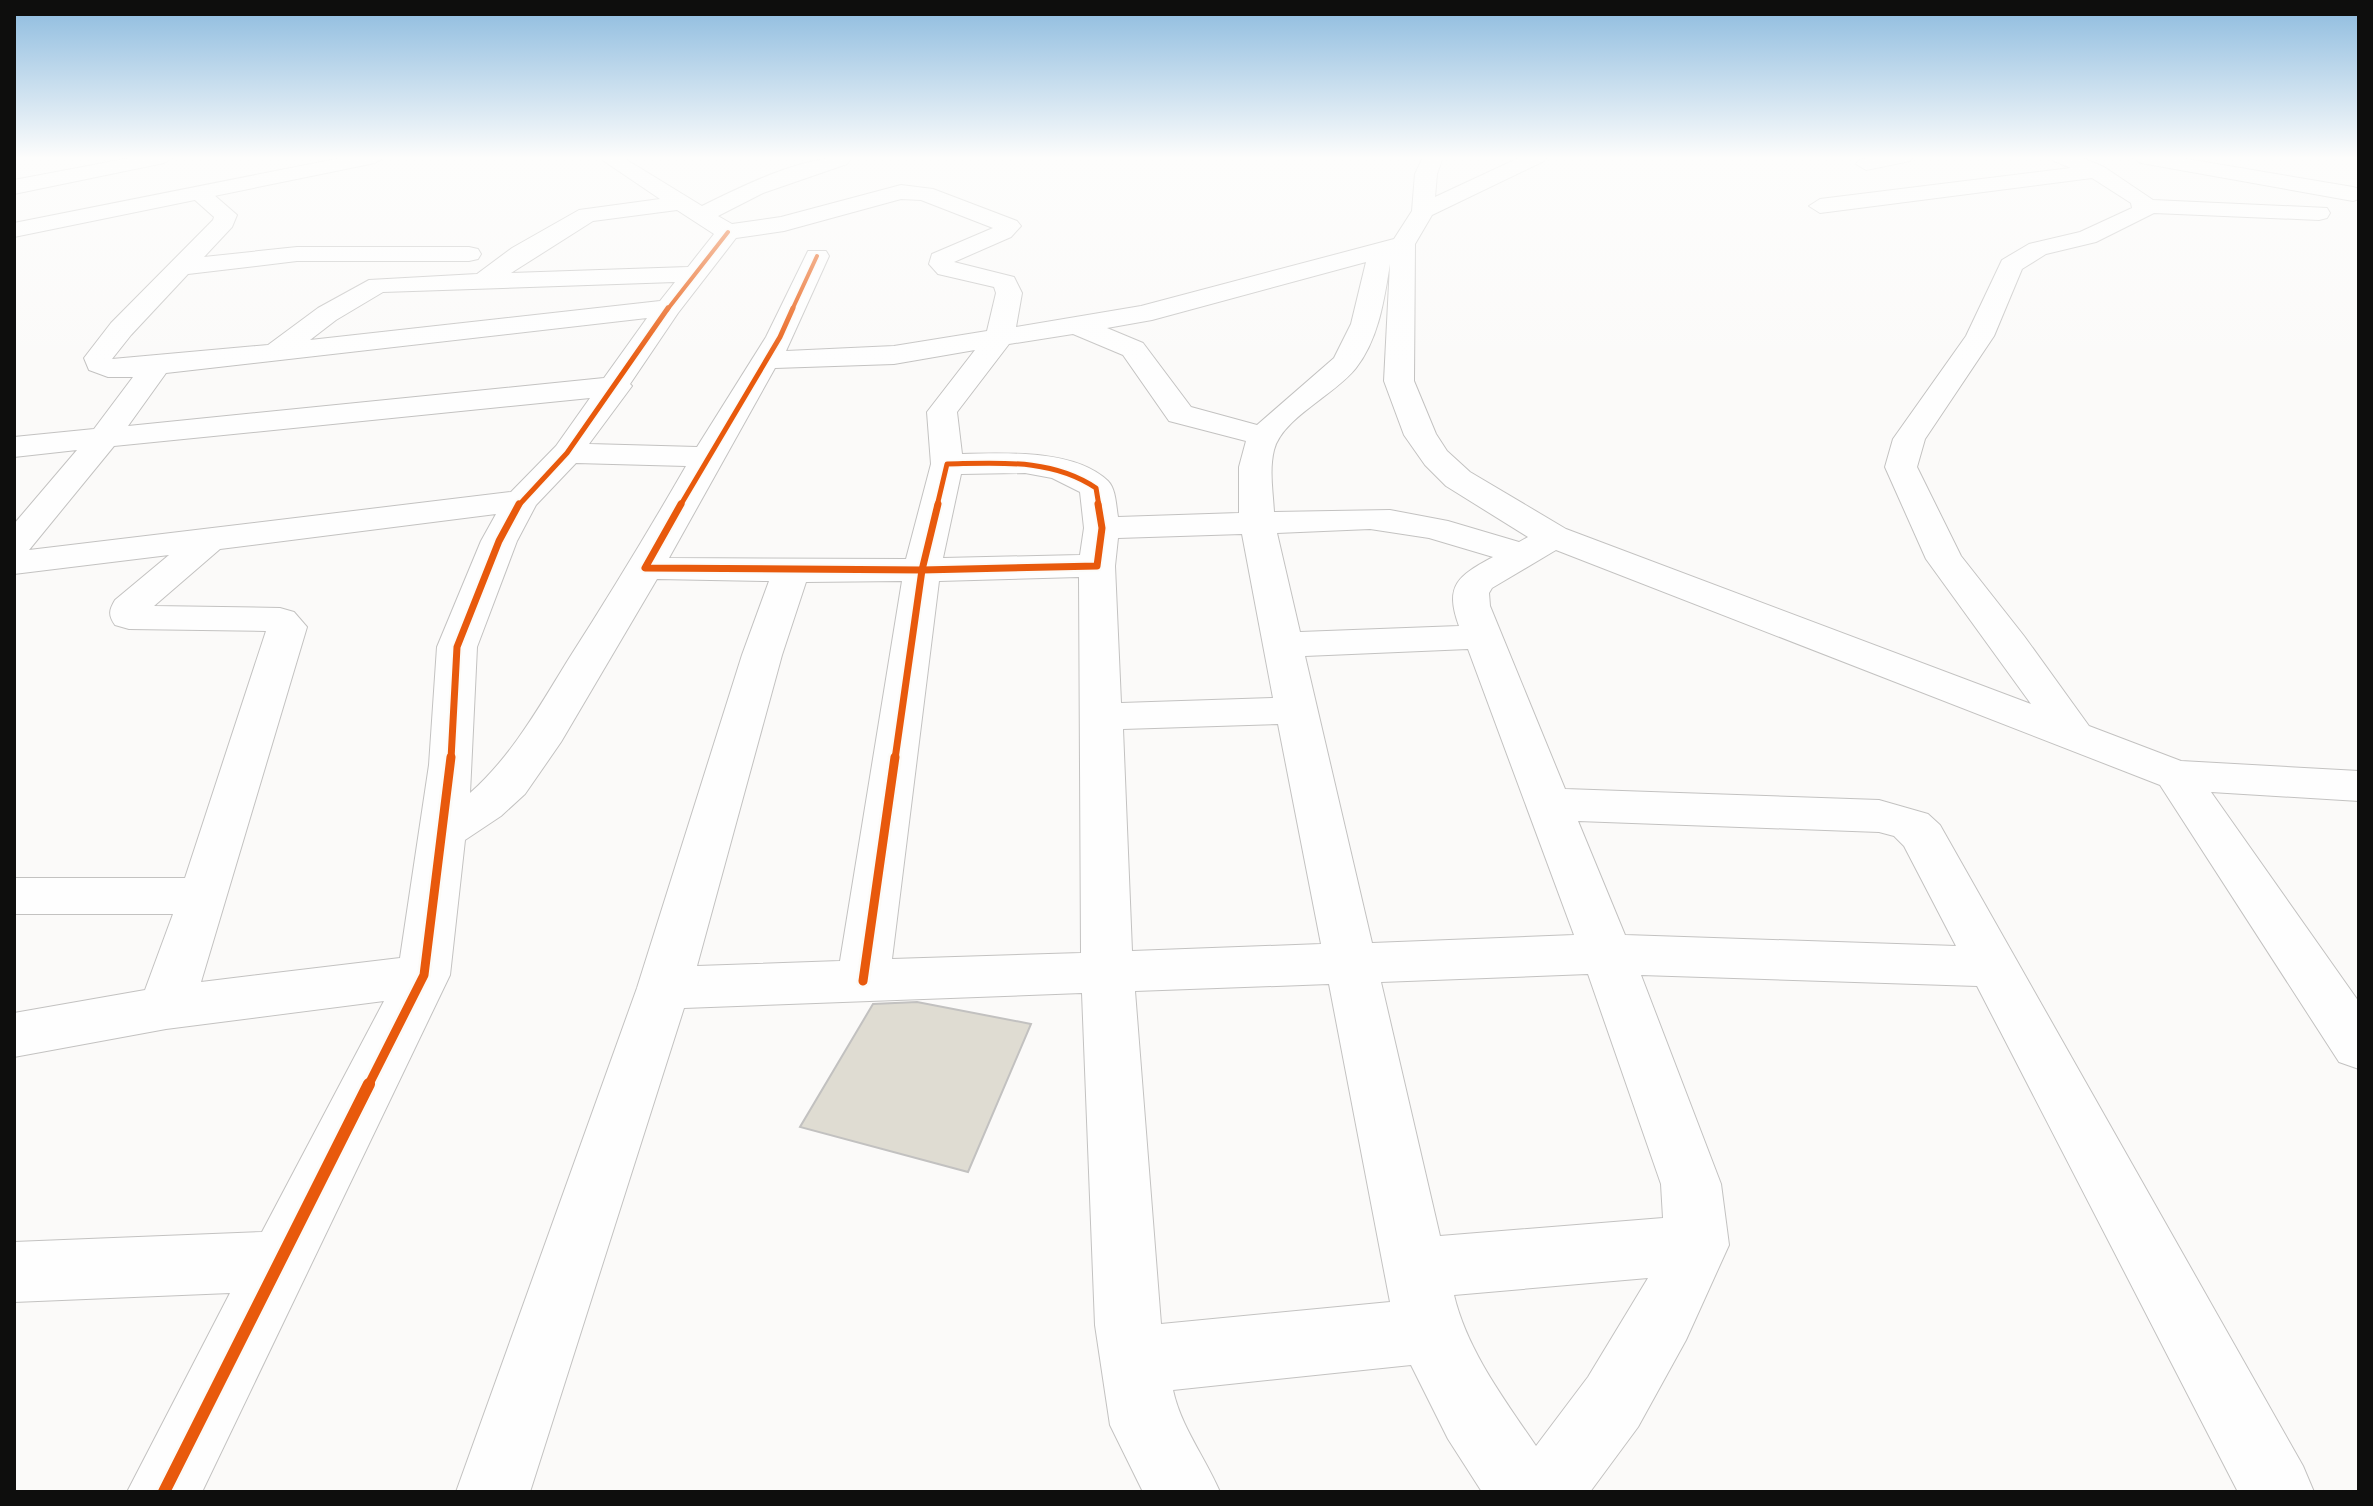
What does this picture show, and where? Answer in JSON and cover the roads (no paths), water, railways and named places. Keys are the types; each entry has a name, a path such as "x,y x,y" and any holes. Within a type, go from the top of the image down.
{"street":[{"path":"219,227 98,358 99,364 108,368 157,365 429,336 682,291"},
{"path":"485,280 514,258 569,227"},
{"path":"164,1492 424,975 451,765 457,647 499,541 521,501 567,453 682,291 700,227"},
{"path":"863,981 922,570 947,464 942,412 1000,337 1009,293 1005,282 947,269 941,264 941,259 1008,227"},
{"path":"1409,227 1391,248 1360,337 1344,364 1313,396 1272,425 1263,436 1258,450 1257,523 1429,1331 1473,1414 1524,1492"},
{"path":"2074,736 2010,644 1944,559 1901,467 1909,439 1980,336 2011,265 2038,249 2088,237 2110,227"},
{"path":"766,360 894,355 1076,325 1202,301 1391,248"},
{"path":"1391,248 1399,381 1420,435 1436,458 1458,479 1538,546"},
{"path":"180,267 297,254 395,252 514,258"},
{"path":"378,285 366,275 395,252"},
{"path":"442,833 485,805 509,783 539,742 780,337 817,256"},
{"path":"276,352 327,314 378,285 485,280 682,291"},
{"path":"1076,325 1133,349 1180,414 1263,436"},
{"path":"414,383 429,336"},
{"path":"14,546 104,438 157,365"},
{"path":"14,447 104,438 414,383 617,386"},
{"path":"567,453 707,457"},
{"path":"947,464 1035,465 1067,469 1096,488 1100,547 1107,972 1128,1325 1145,1425 1183,1492"},
{"path":"14,563 521,501"},
{"path":"645,568 922,570 1257,523 1370,519 1413,522 1538,546 2176,775 2359,786"},
{"path":"166,1008 287,627 280,620 272,619 129,617 129,608 207,541"},
{"path":"1538,546 1479,580 1470,593 1471,606 1607,954 1691,1184 1697,1245 1663,1317 1613,1402 1546,1492"},
{"path":"493,1492 664,988 762,655 791,571"},
{"path":"1283,645 1483,637"},
{"path":"1101,717 1297,710"},
{"path":"2176,775 2354,1034"},
{"path":"1548,804 1897,819 1911,825 1923,837 2277,1492"},
{"path":"14,896 204,896"},
{"path":"664,988 1607,954 1994,967"},
{"path":"14,1035 166,1008 424,975"},
{"path":"1416,1268 1697,1245"},
{"path":"14,1272 280,1261"},
{"path":"1134,1360 1429,1331"}]}
